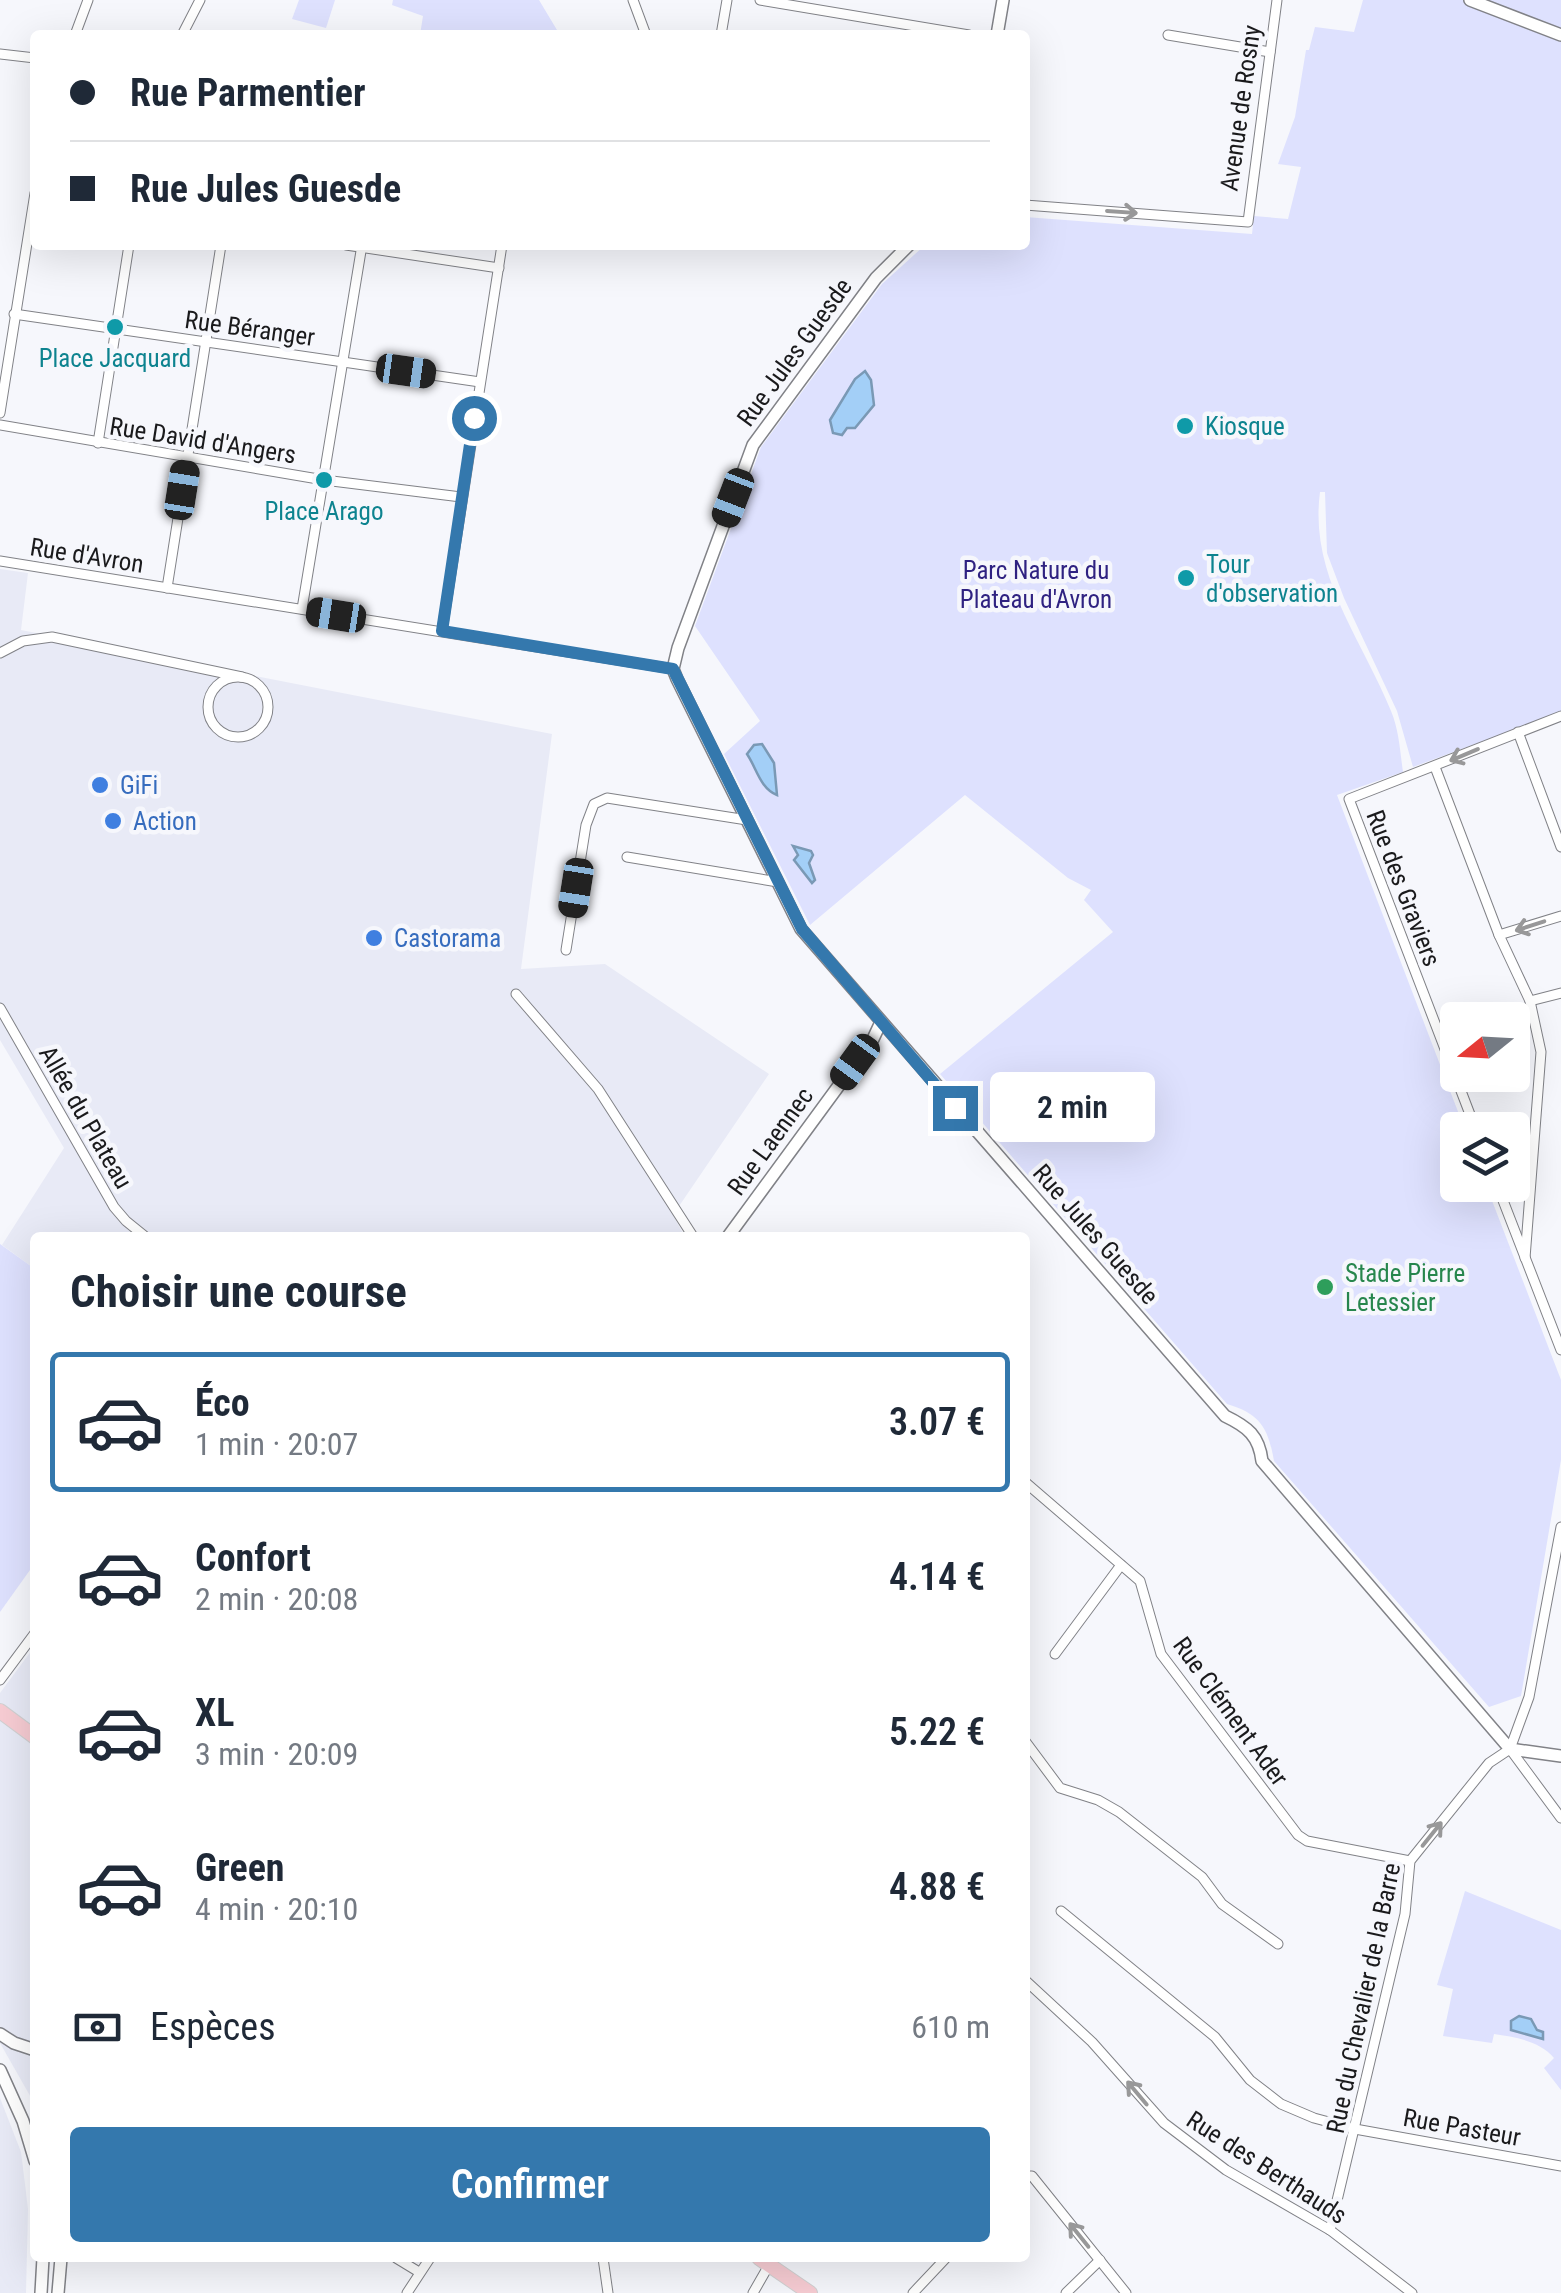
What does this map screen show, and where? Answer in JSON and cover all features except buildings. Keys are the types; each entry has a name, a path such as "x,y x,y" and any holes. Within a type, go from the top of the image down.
{"main road":[{"path":"0,1712 30,1733"},
{"path":"765,2262 810,2293"}],"street":[{"path":"78,30 88,0"},
{"path":"185,30 200,0"},
{"path":"633,0 644,30"},
{"path":"722,30 727,0"},
{"path":"760,0 939,30"},
{"path":"998,30 1003,0"},
{"name":"Avenue de Rosny","path":"1030,205 1248,222 1276,0"},
{"path":"1470,0 1561,35"},
{"path":"1168,35 1270,52"},
{"path":"0,54 30,57"},
{"path":"0,413 30,222"},
{"path":"98,443 128,250"},
{"path":"167,588 220,250"},
{"path":"302,609 361,250"},
{"path":"387,250 499,268"},
{"path":"442,631 501,250"},
{"name":"Rue Jules Guesde","path":"904,250 876,278 753,445 673,669 802,929 1226,1416 1252,1431 1262,1461 1510,1749"},
{"name":"Rue Béranger","path":"14,314 480,382"},
{"name":"Rue David d'Angers","path":"0,425 324,480 461,497"},
{"name":"Rue d'Avron","path":"0,561 673,669"},
{"path":"0,653 23,641 52,637 242,677 260,686 268,705 262,724 237,738 222,732 209,713 205,676 196,668"},
{"path":"210,695 222,681 242,677"},
{"path":"1525,1258 1541,1052 1530,1001 1498,934 1433,767 1561,716"},
{"path":"1518,732 1561,846"},
{"name":"Rue des Graviers","path":"1433,767 1348,799 1469,1112"},
{"path":"566,950 586,825 594,804 607,798 747,820"},
{"path":"627,857 778,882"},
{"path":"1498,934 1561,916"},
{"path":"1530,1001 1561,992"},
{"path":"516,994 598,1089 690,1232"},
{"name":"Allée du Plateau","path":"0,1008 114,1206 140,1232"},
{"name":"Rue Laennec","path":"731,1232 873,1039 881,1022"},
{"path":"1504,1202 1561,1350"},
{"name":"Rue Clément Ader","path":"1030,1486 1140,1581 1162,1654 1298,1835 1306,1841 1410,1861"},
{"path":"1510,1749 1529,1697 1561,1527"},
{"path":"1055,1654 1121,1565"},
{"path":"0,1680 30,1640"},
{"path":"1030,1748 1062,1789 1098,1800 1119,1812 1202,1877 1222,1904 1278,1944"},
{"path":"1510,1749 1561,1756"},
{"path":"1510,1749 1561,1818"},
{"name":"Rue du Chevalier de la Barre","path":"1330,2230 1405,1914 1410,1861 1488,1763 1510,1749"},
{"name":"Rue Pasteur","path":"1061,1911 1215,2037 1250,2080 1280,2104 1355,2129 1561,2166"},
{"name":"Rue des Berthauds","path":"1030,1985 1092,2042 1164,2124 1226,2170 1330,2230 1412,2293"},
{"path":"0,2034 30,2048"},
{"path":"0,2070 30,2144"},
{"path":"1030,2177 1126,2293"},
{"path":"1066,2293 1100,2260"},
{"path":"41,2293 44,2262"},
{"path":"58,2293 61,2262"},
{"path":"403,2262 420,2272"},
{"path":"407,2293 427,2262"},
{"path":"604,2262 608,2293"},
{"path":"753,2293 764,2262"},
{"path":"913,2293 939,2262"}],"shaded area":[{"path":"865,371 871,380 874,405 855,428 847,428 842,435 833,433 830,420 855,379"},
{"path":"0,569 28,573 21,630 552,734 521,969 605,964 769,1074 673,1215 682,1232 30,1232 30,1265 2,1245 64,1148 0,1040"},
{"path":"762,744 774,763 777,795 763,783 747,754 754,745"},
{"path":"793,846 811,851 809,863 815,880 812,883 794,860 798,855"},
{"path":"30,1653 30,2096 0,2043 0,1693"},
{"path":"1519,2016 1531,2019 1537,2030 1543,2032 1543,2039 1511,2030 1511,2021"},
{"path":"0,2098 21,2152 28,2209 26,2293 0,2293"}],"green space":[{"path":"299,0 335,0 326,28 292,19"},
{"path":"393,0 539,0 557,30 421,30 423,16 392,5"},
{"name":"Parc Nature du Plateau d'Avron","path":"1363,0 1561,0 1561,712 1413,767 1397,711 1327,553 1325,492 1320,492 1322,551 1330,578 1394,718 1399,741 1403,772 1337,795 1440,1065 1440,1092 1450,1092 1458,1112 1440,1112 1440,1202 1493,1202 1561,1380 1561,1460 1521,1696 1489,1707 1274,1461 1269,1439 1255,1417 1227,1404 940,1074 1113,932 1084,900 1091,890 1068,878 965,795 810,925 724,754 760,721 695,626 761,447 882,284 919,250 1030,250 1030,217 1252,234 1254,216 1288,219 1301,167 1278,164 1295,117 1306,50 1315,27 1354,32"},
{"path":"0,1244 30,1265 30,1570 0,1612"},
{"path":"1465,1891 1561,1930 1561,2090 1544,2068 1554,2058 1534,2044 1494,2034 1492,2043 1443,2036 1453,1989 1437,1985"}],"place":[{"name":"Place Jacquard","path":"115,327"},
{"name":"Kiosque","path":"1185,426"},
{"name":"Place Arago","path":"324,480"},
{"name":"Tour d'observation","path":"1186,578"},
{"name":"GiFi","path":"100,785"},
{"name":"Action","path":"113,821"},
{"name":"Castorama","path":"374,938"},
{"name":"Stade Pierre Letessier","path":"1325,1287"}],"route":[{"path":"474,418 442,631 673,669 802,929 955,1108"}]}
